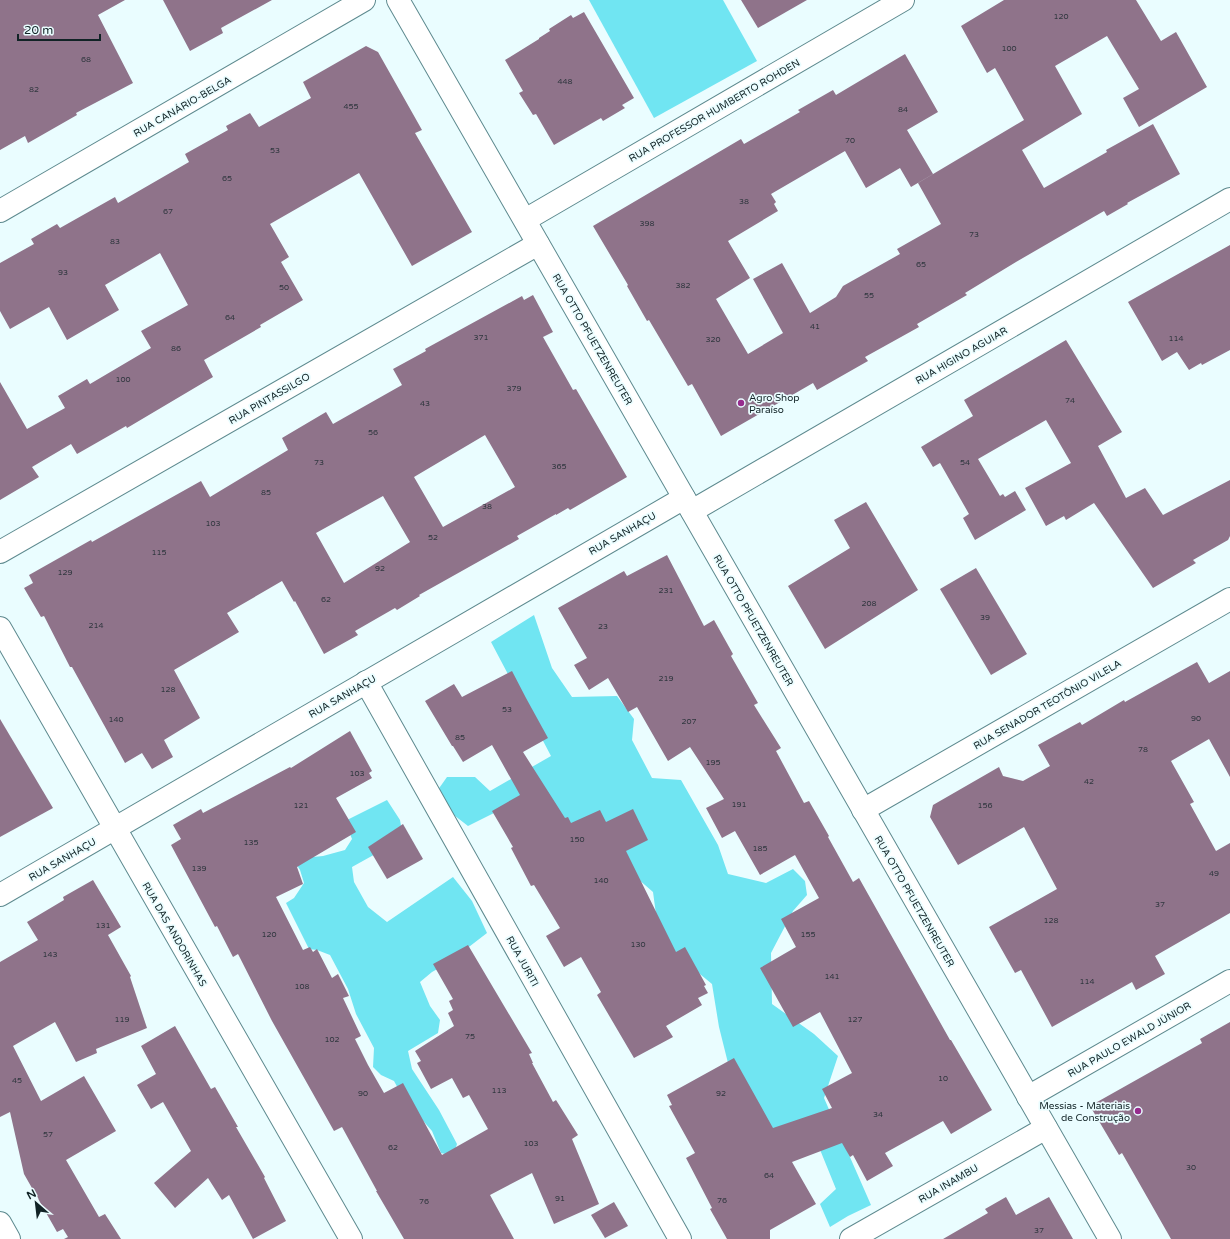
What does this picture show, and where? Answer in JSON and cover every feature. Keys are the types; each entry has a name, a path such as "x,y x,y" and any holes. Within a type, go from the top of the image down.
{"street":[{"name":"RUA CANÁRIO-BELGA","path":"0,211 364,0"},
{"name":"RUA OTTO PFUETZENREUTER","path":"398,0 1110,1239"},
{"name":"RUA PROFESSOR HUMBERTO ROHDEN","path":"525,220 903,0"},
{"name":"RUA HIGINO AGUIAR","path":"688,504 1230,199"},
{"name":"RUA PINTASSILGO","path":"0,552 538,244"},
{"name":"RUA SANHAÇU","path":"0,895 366,682 688,504"},
{"name":"RUA SENADOR TEOTÔNIO VILELA","path":"863,810 1230,598"},
{"name":"RUA DAS ANDORINHAS","path":"0,628 351,1239"},
{"name":"RUA JURITI","path":"366,682 680,1239"},
{"name":"RUA PAULO EWALD JÚNIOR","path":"1028,1097 1230,981"},
{"name":"RUA INAMBU","path":"851,1239 1046,1128"},
{"path":"0,1223 9,1239"}],"shaded area":[{"path":"589,0 723,0 757,61 654,118"},
{"path":"534,615 552,668 572,697 617,696 634,719 632,740 652,778 681,780 718,845 728,874 766,883 793,869 805,881 807,895 793,911 771,953 772,1004 814,1034 838,1056 824,1098 871,1205 830,1227 820,1204 836,1189 812,1130 768,1131 756,1098 731,1075 719,1027 712,984 672,951 658,929 653,892 622,865 514,803 468,826 450,812 435,794 447,777 475,777 490,791 551,756 491,642"},
{"path":"387,800 400,820 403,837 352,867 354,882 368,907 387,922 453,877 472,901 487,933 420,982 430,1006 440,1020 438,1033 408,1051 412,1069 439,1110 457,1144 453,1156 441,1153 432,1131 404,1099 394,1081 381,1075 373,1067 374,1048 356,1014 348,989 330,955 317,950 309,949 286,903 294,898 304,883 300,870 293,859 323,856 345,850 352,839 345,821"}],"building":[{"path":"0,0 125,0 98,15 133,83 76,113 77,115 28,143 25,136 0,150"},
{"path":"163,0 272,0 221,28 223,33 190,51"},
{"path":"741,0 807,0 758,28"},
{"path":"1004,0 1136,0 1161,41 1176,32 1207,87 1139,127 1123,98 1139,89 1107,36 1055,66 1082,114 1022,150 1044,188 1107,152 1106,150 1153,124 1180,174 1127,203 1128,204 1107,216 1104,211 1016,262 965,293 967,295 917,324 919,327 865,357 868,361 817,390 813,383 721,436 692,384 688,386 649,320 647,321 627,286 628,285 593,226 741,139 744,144 800,112 798,110 833,90 836,95 905,54 938,112 907,130 933,174 911,187 900,168 866,188 845,151 771,194 776,202 774,204 778,211 728,241 750,278 716,299 748,354 783,333 753,279 782,263 810,313 836,297 843,286 900,254 897,249 941,224 918,183 1024,120 995,68 987,73 961,26"},
{"path":"584,12 634,98 622,105 625,108 603,121 601,118 554,145 536,114 533,115 519,93 523,91 505,60 539,39 550,31 549,29 571,15 573,18"},
{"path":"366,46 378,52 422,130 415,133 472,232 412,266 359,173 270,224 289,257 281,262 303,300 260,325 261,327 204,360 213,377 127,428 126,426 77,454 71,444 32,467 39,477 0,500 0,382 27,429 65,408 58,396 87,379 90,384 151,348 141,331 188,305 160,253 105,285 119,310 67,340 49,307 10,329 0,311 0,263 34,244 31,239 57,224 60,228 115,197 118,203 189,162 185,154 228,130 226,126 250,113 259,127 311,98 303,82"},
{"path":"1230,245 1230,350 1202,365 1201,363 1189,370 1177,352 1162,361 1128,302"},
{"path":"533,295 553,332 543,337 573,390 576,389 627,477 570,510 568,508 517,536 519,539 419,595 420,596 397,610 395,608 355,631 358,635 324,654 295,601 294,602 282,581 227,613 239,632 174,670 200,718 164,740 173,757 152,769 142,753 125,763 72,667 70,667 44,616 41,617 24,588 33,583 29,575 91,540 92,542 201,481 210,497 288,450 282,438 326,412 333,424 402,385 393,369 426,351 425,349 522,296 524,300","holes":["485,435 515,487 443,527 414,477","383,496 410,542 344,583 316,533"]},
{"path":"1066,340 1122,432 1098,446 1126,498 1145,488 1163,515 1230,480 1230,536 1228,540 1193,560 1196,563 1153,588 1094,503 1066,520 1064,516 1046,526 1025,488 1071,463 1046,420 978,459 1000,496 1003,494 1005,497 1015,491 1026,510 975,540 963,518 969,514 940,463 933,467 921,447 973,416 964,400"},
{"path":"866,502 918,590 825,649 788,586 850,548 834,520"},
{"path":"667,555 704,626 714,620 733,654 731,656 758,703 754,705 781,748 776,751 804,803 809,801 853,882 859,878 950,1040 992,1110 951,1134 943,1121 885,1153 893,1166 867,1181 853,1155 850,1157 842,1143 792,1162 816,1204 770,1230 770,1239 727,1239 710,1209 712,1208 686,1158 695,1153 669,1106 672,1105 667,1095 734,1058 773,1128 832,1108 822,1089 852,1073 820,1012 793,1027 760,968 796,947 781,919 819,898 795,855 760,875 735,831 722,838 706,808 724,799 690,747 668,761 637,707 628,712 608,678 589,690 574,665 587,658 558,608 624,571 627,576"},
{"path":"976,568 1027,654 991,675 940,589"},
{"path":"1197,662 1209,683 1230,671 1230,777 1209,739 1171,761 1194,802 1190,804 1216,851 1230,843 1230,913 1155,956 1165,974 1136,990 1132,982 1052,1027 1021,970 1015,973 989,927 1057,889 1024,827 958,865 930,817 933,805 999,767 1003,776 1023,781 1050,766 1038,745 1080,722 1082,725 1124,700 1125,702"},
{"path":"512,671 548,738 523,752 565,818 568,817 571,823 600,810 606,822 633,809 648,840 626,851 676,952 685,947 706,985 704,986 708,993 698,998 702,1005 666,1026 673,1037 634,1058 597,995 601,992 581,957 564,967 546,936 560,928 534,885 531,886 511,848 513,847 492,811 520,795 492,745 463,762 425,701 454,684 462,697"},
{"path":"0,719 53,808 0,837"},
{"path":"350,731 372,771 369,773 372,778 336,798 356,832 297,867 303,884 276,897 303,950 310,947 313,952 317,949 332,978 338,974 349,996 343,998 361,1036 355,1039 384,1093 403,1083 442,1155 488,1129 469,1095 463,1098 452,1078 431,1089 417,1063 421,1061 415,1051 454,1026 448,1013 453,1010 449,1001 453,999 433,964 468,945 532,1053 529,1054 532,1063 553,1102 556,1100 578,1135 572,1139 599,1204 554,1224 532,1173 490,1195 514,1239 404,1239 376,1191 342,1127 334,1131 272,1021 238,954 233,957 217,926 215,927 171,845 181,839 173,825 201,809 203,813 290,767 291,768"},
{"path":"403,824 423,859 387,879 368,847"},
{"path":"93,880 121,927 108,935 131,976 130,977 147,1028 96,1049 97,1053 76,1062 55,1022 13,1046 41,1101 84,1076 116,1131 66,1160 99,1217 105,1214 121,1239 64,1239 68,1237 63,1229 57,1232 24,1174 10,1112 0,1117 0,962 38,940 27,922 64,900 63,897"},
{"path":"1230,1022 1230,1239 1171,1239 1122,1153 1119,1155 1090,1106 1202,1043 1200,1039"},
{"path":"175,1026 211,1089 215,1087 238,1127 236,1127 265,1177 264,1178 286,1221 253,1239 229,1195 222,1200 208,1178 175,1208 154,1183 191,1151 163,1102 151,1109 137,1085 156,1074 141,1046"},
{"path":"1006,1197 1016,1215 1049,1197 1073,1239 943,1239 988,1213 985,1209"},
{"path":"614,1202 628,1226 605,1238 591,1215"}],"place":[{"name":"Agro Shop Paraíso","path":"741,403"},
{"name":"Messias - Materiais de Construção","path":"1138,1111"}]}
